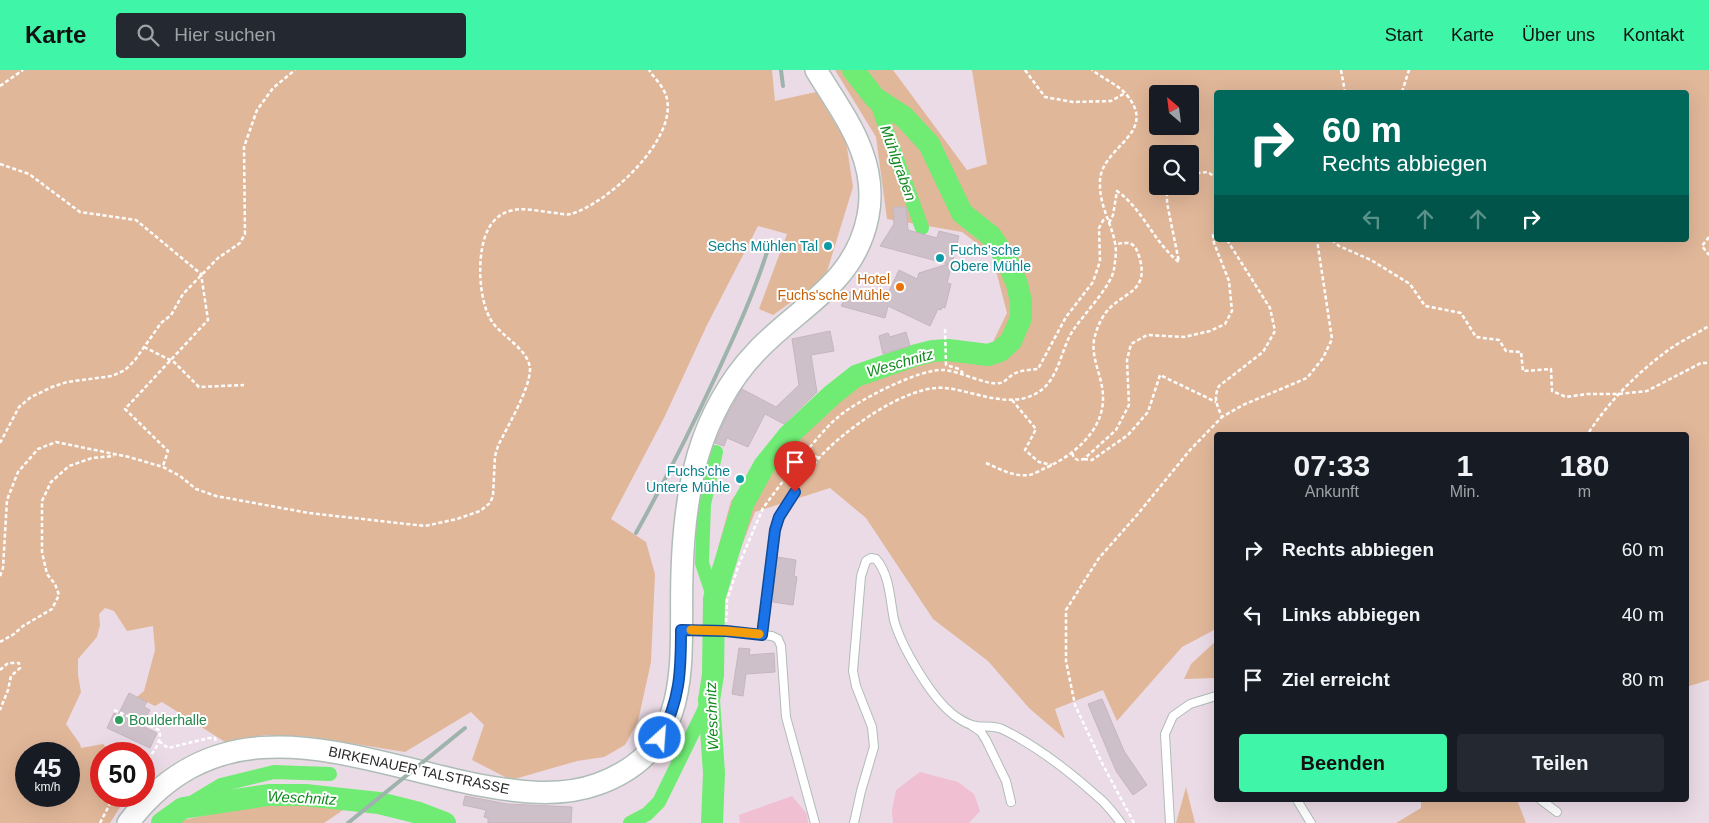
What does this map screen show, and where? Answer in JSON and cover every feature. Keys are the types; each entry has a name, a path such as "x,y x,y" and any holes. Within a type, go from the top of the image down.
{"main road":[{"name":"BIRKENAUER TALSTRASSE","path":"128,823 145,802 168,782 191,768 221,754 253,747 325,749 501,789 551,792 583,788 618,775 640,760 660,738 669,722 676,703 690,630 682,572 686,511 706,431 738,374 757,350 839,278 851,261 865,230 870,199 870,180 866,160 852,128 816,70"}],"lane":[{"path":"762,635 775,530 782,510 795,492"},
{"path":"854,823 874,747 872,727 856,686 853,670 861,576 866,561 871,558 876,559 886,576 895,622 902,642 933,692 949,711 980,732 986,740 1006,781 1011,802"},
{"path":"690,630 762,635 775,637 780,642 786,716 815,823"},
{"path":"1170,823 1165,734 1173,716 1190,704 1214,697"},
{"path":"971,725 1000,728 1031,745 1100,798 1121,823"},
{"path":"1298,802 1311,823"},
{"path":"1544,802 1557,812"}],"path":[{"path":"0,86 23,70"},
{"path":"0,444 19,407 31,397 67,382 112,376 125,370 135,360 161,323 171,315 183,294 201,274 218,258 240,243 245,234 244,147 258,110 273,88 295,70"},
{"path":"0,576 3,568 7,500 18,472 38,449 56,442 129,457 163,467 180,476 196,489 216,496 309,513 425,526 457,519 480,511 490,503 493,496 495,456 528,383 530,368 524,354 492,322 483,302 480,273 484,240 491,224 499,215 513,208 569,215 590,207 630,176 659,137 668,112 667,98 663,89 649,70"},
{"path":"1024,70 1046,97 1072,102 1110,101 1125,93"},
{"path":"795,492 819,458 860,422 898,399 919,391 943,388 1012,400 1024,399 1041,391 1052,378 1072,331 1114,272 1116,244 1101,203 1100,179 1106,162 1134,130 1137,119 1134,107 1125,93 1092,70"},
{"path":"1342,70 1345,90"},
{"path":"1403,90 1409,70"},
{"path":"0,164 29,174 80,212 136,220 201,274 208,320 124,409 168,451 163,467"},
{"path":"1199,173 1208,172 1214,176"},
{"path":"1108,224 1114,215 1117,191 1143,218 1170,255 1179,262 1167,195"},
{"path":"726,631 727,600 739,564 763,508 805,452 838,417 852,407 904,379 933,370 942,370 994,383 1001,383 1017,372 1038,369 1066,317 1093,282 1100,262 1099,228 1105,215"},
{"path":"1084,459 1116,430 1129,405 1127,360 1131,344 1147,335 1184,337 1225,324 1232,311 1229,281 1214,244 1214,234"},
{"path":"1709,237 1702,246 1709,255"},
{"path":"986,463 1015,475 1031,475 1054,465 1072,453 1093,431 1100,415 1103,397 1094,343 1097,327 1105,313 1134,289 1140,280 1143,269 1136,247 1129,242 1116,244"},
{"path":"1222,417 1216,402 1216,393 1219,386 1263,352 1275,331 1270,308 1228,242"},
{"path":"1134,823 1103,765 1075,705 1066,661 1066,610 1099,558 1190,450 1222,417 1243,405 1307,378 1323,358 1332,339 1317,242"},
{"path":"1334,242 1339,246 1371,260 1410,284 1425,306 1461,312 1476,337 1499,340 1506,351 1521,352 1523,371 1551,369 1552,391 1566,397 1647,391 1701,363 1709,362"},
{"path":"1590,432 1605,409 1618,394 1664,354 1709,326"},
{"path":"945,329 946,365 959,369 964,374"},
{"path":"144,347 171,360 199,387 244,385"},
{"path":"1072,453 1074,458 1092,460 1128,435 1148,412 1160,375 1216,402"},
{"path":"1012,400 1036,428 1025,450 1038,462 1054,465"},
{"path":"805,452 819,458"},
{"path":"0,642 52,609 60,595 55,584 47,574 42,552 42,500 51,482 69,466 92,458 115,455"},
{"path":"0,670 8,663 19,663 20,668 11,676 0,710"},
{"path":"114,710 159,730 161,736 155,747"},
{"path":"159,741 168,748 198,740 215,738 221,754"},
{"path":"100,823 108,807"}],"shaded area":[{"path":"0,70 772,70 775,101 816,92 846,141 853,187 825,278 773,315 759,309 787,234 758,226 707,325 664,418 611,519 646,542 655,574 651,662 638,721 625,745 604,757 577,761 511,780 472,760 484,725 471,712 405,752 312,737 265,735 225,742 162,702 155,706 137,697 144,691 155,650 153,626 127,631 114,611 105,608 99,614 100,625 97,637 78,659 81,692 66,724 79,742 15,742 15,807 80,807 80,744 81,748 90,746 90,807 121,807 110,823 0,823"},
{"path":"835,70 893,70 967,170 987,164 972,70 1709,70 1709,680 1689,686 1689,432 1214,432 1214,630 1182,647 1117,721 1103,690 1055,709 1065,739 1029,708 988,661 933,619 866,518 830,488 755,512 722,596 718,548 731,501 790,423 851,377 920,357 990,348 1007,313 992,255 962,232 887,219 876,137"},
{"path":"1214,643 1214,678 1184,679 1191,664"},
{"path":"1186,787 1195,823 1176,823"},
{"path":"266,802 326,803 349,806 324,823 178,823 179,821"},
{"path":"1421,802 1518,802 1526,823 1396,823 1421,808"}],"sand":[{"path":"920,772 958,782 974,794 980,811 969,823 893,823 892,810 896,790"},
{"path":"792,796 807,814 808,823 740,823 739,815"}],"building":[{"path":"893,207 906,207 908,230 937,238 939,231 959,236 947,283 951,284 945,308 938,309 930,326 888,306 885,318 841,306 849,292 884,302 899,270 917,279 919,273 948,264 880,246 894,224"},
{"path":"830,331 834,351 811,355 817,392 784,424 765,414 748,447 727,438 724,446 715,443 725,419 742,389 776,407 799,385 792,339"},
{"path":"906,332 910,346 883,354 879,336 888,333 890,337"},
{"path":"777,557 796,560 794,576 797,577 793,605 773,602"},
{"path":"739,648 750,649 749,655 774,653 775,672 746,674 743,696 732,694"},
{"path":"129,693 147,702 144,707 150,710 142,726 157,733 153,742 137,742 107,728 114,713 118,715"},
{"path":"1102,699 1124,751 1147,785 1133,795 1116,771 1088,704"},
{"path":"465,796 507,804 572,807 571,823 488,823 488,818 484,817 486,810 463,805"}],"waterway":[{"name":"Weschnitz","path":"712,823 714,773 709,700 713,675 714,599 743,504 764,466 789,435 832,395 856,376 933,351 948,350 988,355 1000,351 1011,341 1021,318 1021,302 1017,284 1007,260 991,236 962,213 929,144 904,117 875,98 853,70"},
{"name":"Mühlgraben","path":"875,98 922,228"},
{"path":"714,599 702,563 704,504 716,452"},
{"path":"630,823 647,814 659,802 709,700"},
{"path":"183,808 221,785 274,772 330,774"},
{"name":"Weschnitz","path":"162,823 183,808 268,795 305,795 379,803 419,813 445,823"}],"railway":[{"path":"781,70 783,86"},
{"path":"636,533 679,452 719,369 751,297 767,252"},
{"path":"348,823 465,728"}],"slow traffic":[{"path":"691,630 759,634"}],"place":[{"name":"Sechs Mühlen Tal","path":"828,246"},
{"name":"Fuchs'sche Obere Mühle","path":"940,258"},
{"name":"Hotel Fuchs'sche Mühle","path":"900,287"},
{"name":"Fuchs'che Untere Mühle","path":"740,479"},
{"name":"Boulderhalle","path":"119,720"}],"route":[{"path":"660,738 669,722 676,703 681,670 681,630 726,631 762,635 775,530 779,517 795,492"}]}
